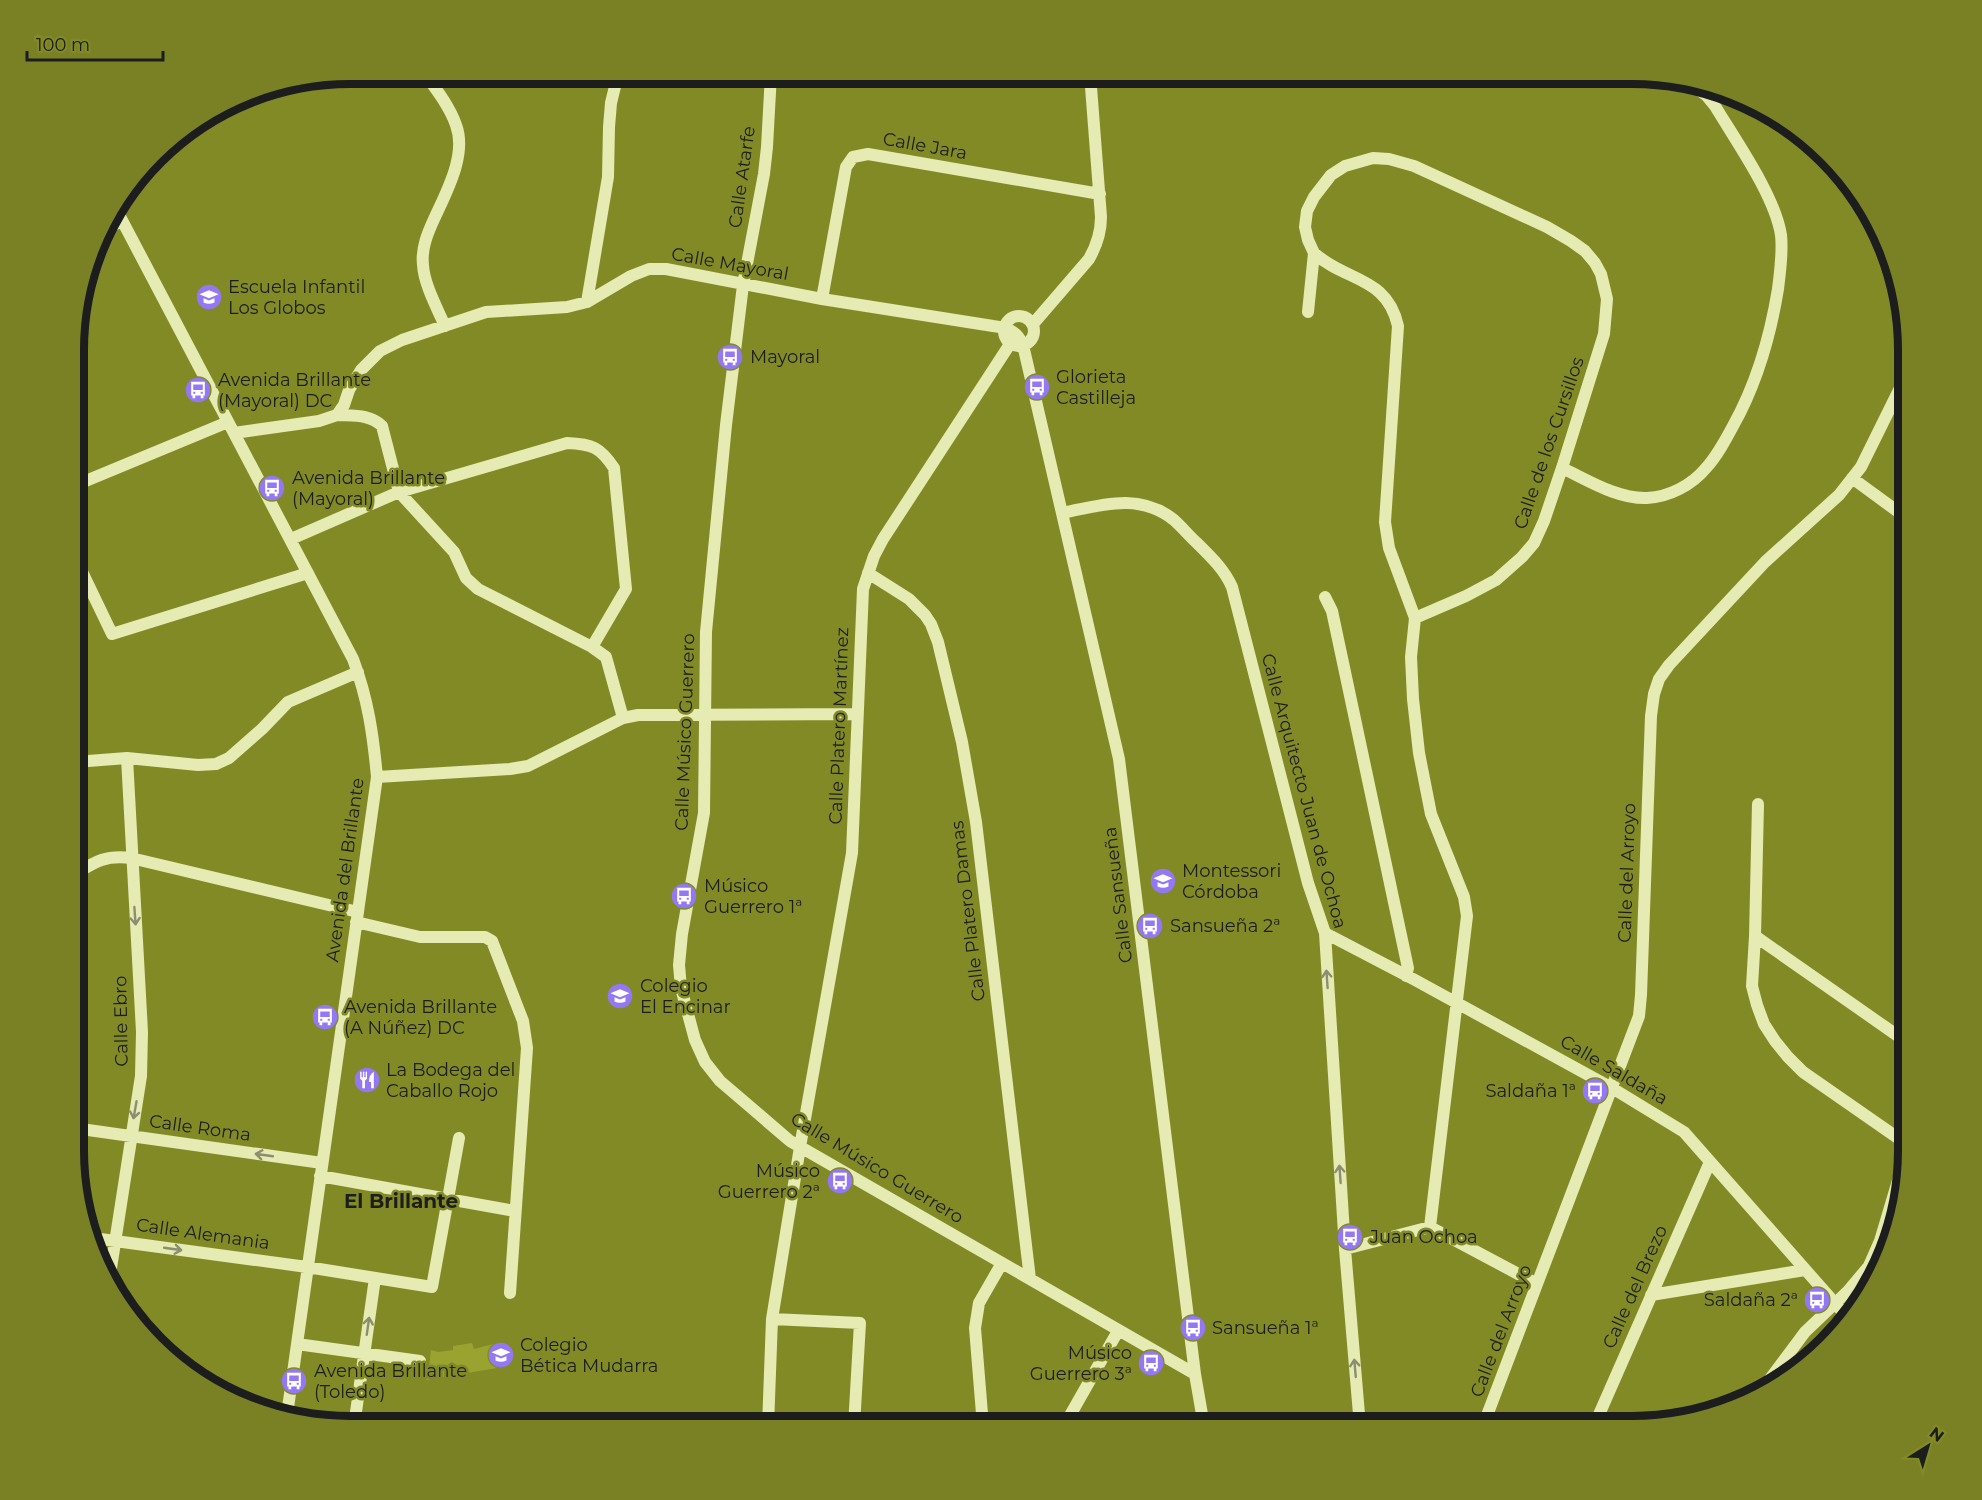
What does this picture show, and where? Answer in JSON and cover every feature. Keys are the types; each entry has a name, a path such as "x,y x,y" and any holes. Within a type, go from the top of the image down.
{"street":[{"path":"431,84 456,124 459,142 456,161 443,200 426,238 424,252 423,267 445,326"},
{"path":"587,302 609,177 609,127 616,84"},
{"name":"Calle Atarfe","path":"743,285 764,174 770,84"},
{"path":"1023,345 1033,337 1033,324 1082,268 1096,246 1101,232 1091,84"},
{"path":"1562,468 1605,489 1629,497 1660,496 1686,485 1706,469 1722,447 1744,407 1763,359 1772,324 1780,271 1781,237 1778,222 1764,190 1715,106 1705,94"},
{"name":"Calle Jara","path":"822,299 846,167 853,157 868,154 1100,194"},
{"name":"Calle de los Cursillos","path":"1308,312 1314,253 1305,226 1307,211 1314,196 1331,175 1345,166 1373,158 1414,165 1547,227 1585,251 1601,274 1607,299 1604,334 1540,532 1522,557 1496,580 1414,618"},
{"name":"Avenida del Brillante","path":"120,217 334,621 358,672 368,706 376,777 288,1409"},
{"path":"116,224 122,222"},
{"path":"1314,253 1325,263 1375,288 1395,311 1398,326 1384,522 1389,548 1414,618 1411,657 1413,699 1419,753 1431,814 1464,897 1467,916 1430,1227"},
{"name":"Calle Mayoral","path":"337,415 361,370 380,351 402,340 486,312 567,307 587,302 631,276 648,269 666,269 822,299 1004,328 1013,339"},
{"name":"Calle Músico Guerrero","path":"743,285 726,424 706,632 704,813 682,934 679,965 685,1005 698,1047 705,1062 720,1081 800,1147 1195,1374"},
{"path":"1004,328 1011,319 1016,317 1022,317 1033,324"},
{"name":"Calle Sansueña","path":"1013,339 1023,345 1119,759 1195,1374 1202,1416"},
{"name":"Calle Platero Martínez","path":"768,1416 772,1319 852,853 862,603 868,573 883,539 1013,339"},
{"name":"Calle del Arroyo","path":"1488,1416 1635,1029 1640,1006 1651,717 1654,694 1659,679 1697,634 1765,562 1828,506 1852,478 1861,467 1898,392"},
{"path":"84,482 231,427 319,421 337,415 367,417 376,420 382,426 399,492 454,552 466,578 478,589 592,647 606,657 623,718"},
{"path":"291,540 399,492 567,443 582,443 596,447 614,468 626,589 592,647"},
{"path":"1852,478 1898,512"},
{"name":"Calle Arquitecto Juan de Ochoa","path":"1062,513 1115,502 1147,505 1174,520 1213,559 1232,587 1308,883 1324,933 1345,1250 1359,1416"},
{"path":"84,576 112,634 308,573"},
{"name":"Calle Platero Damas","path":"868,573 909,599 931,624 938,642 962,742 976,822 1030,1279"},
{"path":"1325,597 1335,623 1408,968 1406,976"},
{"path":"84,761 127,758 198,765 216,764 229,758 288,702 358,672"},
{"path":"376,777 528,766 623,718 638,715 857,714"},
{"name":"Calle Ebro","path":"111,1267 141,1076 142,1032 127,758"},
{"path":"1758,804 1752,986 1764,1024 1775,1041 1803,1072 1898,1139"},
{"path":"84,868 103,858 131,858 357,917 420,937 485,937 492,940 523,1020 527,1048 510,1293"},
{"name":"Calle Saldaña","path":"1324,933 1612,1088 1683,1132 1843,1312"},
{"path":"1755,936 1898,1036"},
{"name":"Calle Roma","path":"84,1130 322,1163"},
{"path":"447,1199 459,1138"},
{"name":"Calle del Brezo","path":"1598,1416 1710,1162"},
{"path":"320,1176 515,1211"},
{"path":"1773,1375 1805,1332 1861,1278 1874,1255 1896,1185"},
{"name":"Calle Alemania","path":"99,1239 308,1267 432,1287 447,1199"},
{"path":"1345,1250 1430,1227 1537,1284"},
{"path":"982,1416 975,1328 979,1303 1002,1263"},
{"path":"1651,1295 1805,1270"},
{"path":"355,1416 375,1278"},
{"path":"1848,1291 1861,1285"},
{"path":"772,1319 860,1323 855,1416"},
{"path":"1070,1416 1118,1330"},
{"path":"297,1344 420,1361"}],"green space":[{"path":"472,1343 474,1349 493,1344 497,1368 426,1380 424,1369 429,1368 431,1350 438,1352 453,1350 453,1346"}],"place":[{"name":"Escuela Infantil Los Globos","path":"209,297"},
{"name":"Mayoral","path":"730,357"},
{"name":"Glorieta Castilleja","path":"1037,387"},
{"name":"Avenida Brillante (Mayoral) DC","path":"198,390"},
{"name":"Avenida Brillante (Mayoral)","path":"272,488"},
{"name":"Montessori Córdoba","path":"1163,881"},
{"name":"Músico Guerrero 1ª","path":"684,896"},
{"name":"Sansueña 2ª","path":"1150,926"},
{"name":"Colegio El Encinar","path":"620,996"},
{"name":"Avenida Brillante (A Núñez) DC","path":"325,1017"},
{"name":"La Bodega del Caballo Rojo","path":"367,1080"},
{"name":"Saldaña 1ª","path":"1595,1091"},
{"name":"Músico Guerrero 2ª","path":"840,1181"},
{"name":"Juan Ochoa","path":"1350,1237"},
{"name":"Saldaña 2ª","path":"1817,1300"},
{"name":"Sansueña 1ª","path":"1193,1328"},
{"name":"Colegio Bética Mudarra","path":"501,1355"},
{"name":"Músico Guerrero 3ª","path":"1151,1363"},
{"name":"Avenida Brillante (Toledo)","path":"294,1381"}],"district":[{"name":"El Brillante","path":"401,1201"}]}
